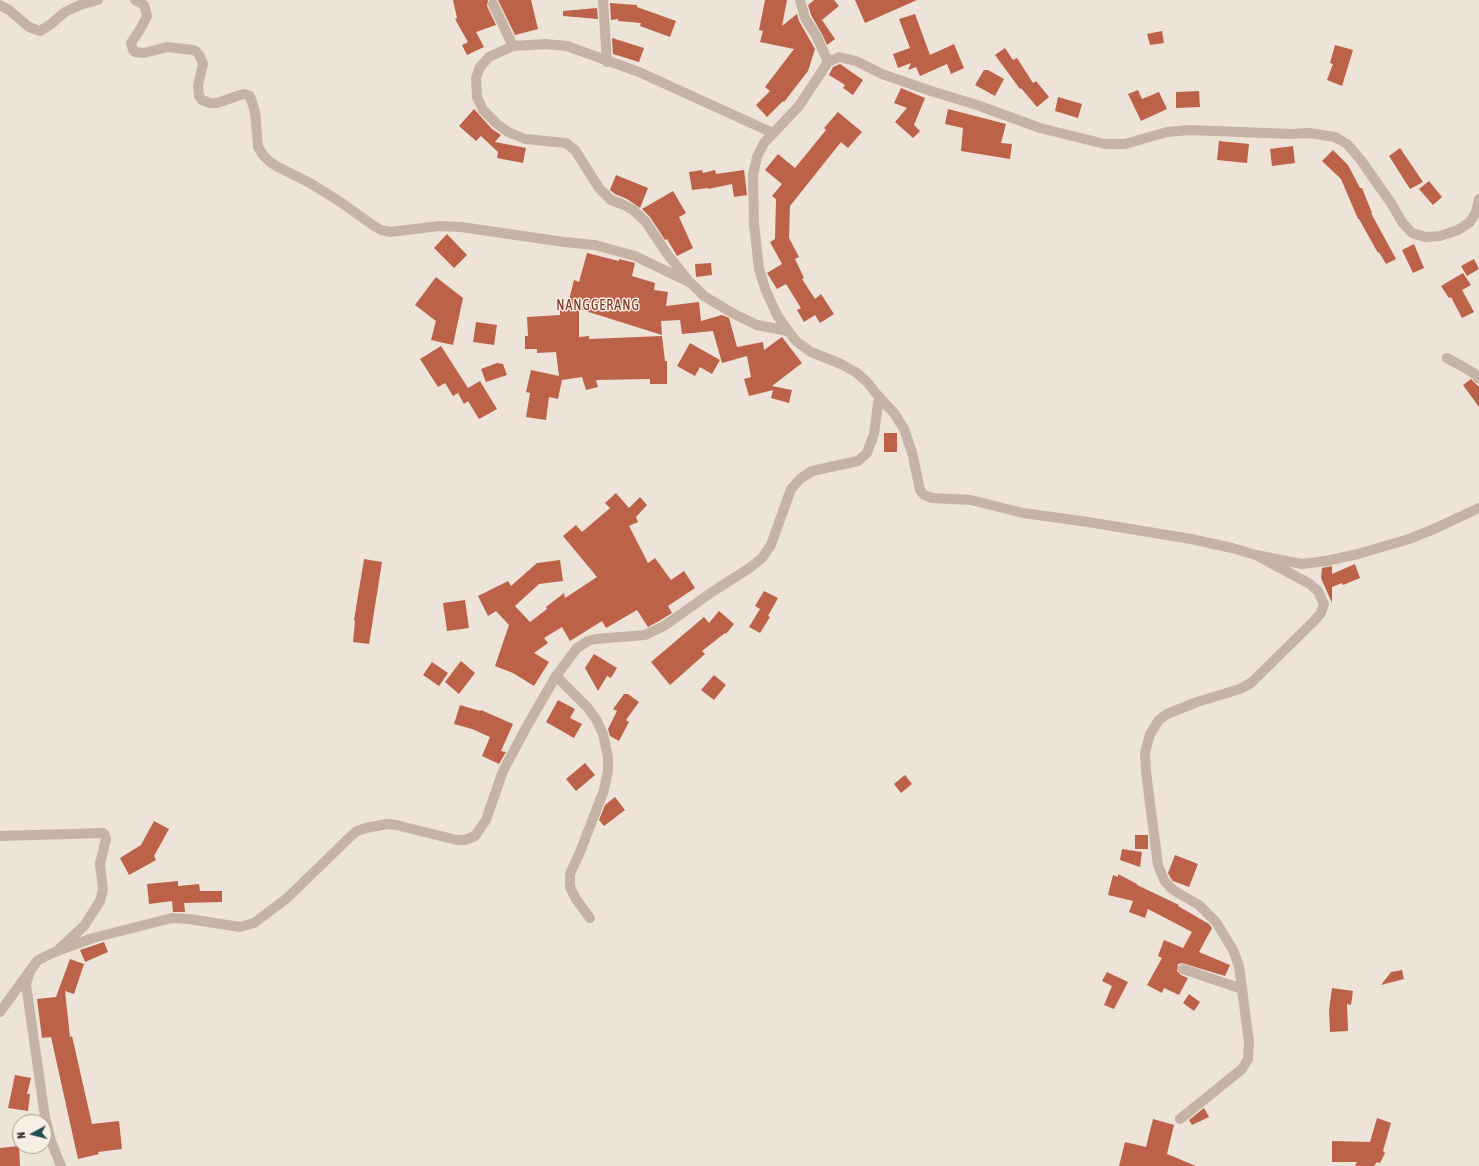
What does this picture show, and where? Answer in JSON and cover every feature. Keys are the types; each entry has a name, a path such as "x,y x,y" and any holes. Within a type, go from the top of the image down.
{"street":[{"path":"0,5 9,10 29,27 40,31 65,12 80,5 98,0"},
{"path":"136,0 144,5 147,16 132,43 133,50 135,52 144,52 167,47 196,51 200,56 202,64 198,86 199,96 202,100 210,103 217,103 244,94 250,96 255,112 258,146 263,155 278,167 310,183 339,201 374,226 390,232 439,226 461,227 595,245 635,256 691,283"},
{"path":"603,0 607,62"},
{"path":"800,0 806,18 817,37 828,62"},
{"path":"493,4 513,46"},
{"path":"773,133 639,72 607,62 567,46 545,44 513,46 489,57 480,67 476,78 478,97 483,110 497,124 508,132 525,139 566,144 575,150 599,188 611,200 624,205 645,221 668,255 704,296 734,314 757,325 788,331"},
{"path":"1479,199 1476,212 1470,222 1458,230 1440,236 1425,237 1412,232 1402,222 1391,202 1360,159 1348,144 1335,136 1309,133 1290,134 1190,130 1167,132 1125,144 1105,144 1040,128 977,105 882,74 856,61 839,58 828,62 799,106 764,143 757,157 753,175 754,224 759,269 766,291 777,315 796,342 810,352 841,364 857,373 867,382 894,413 904,429 912,452 920,490 924,495 932,498 971,500 1024,513 1191,539 1256,555 1302,564 1326,561 1358,554 1409,539 1479,508"},
{"path":"1447,358 1475,374 1479,379"},
{"path":"0,1012 38,960 57,951 93,938 172,918 189,919 240,927 254,923 286,899 357,831 387,824 457,840 466,840 475,836 486,820 503,771 556,676 578,648 588,641 604,637 645,635 654,632 751,567 762,558 771,546 791,489 800,479 812,471 858,461 867,454 874,434 879,397"},
{"path":"1180,1118 1242,1069 1248,1059 1249,1042 1239,966 1235,956 1216,922 1199,905 1171,888 1164,880 1158,866 1145,753 1150,734 1158,720 1197,702 1240,689 1251,683 1314,621 1321,612 1324,604 1318,591 1310,584 1256,555"},
{"path":"556,676 587,707 596,719 603,734 608,757 608,771 604,790 570,874 570,887 576,899 590,918"},
{"path":"0,836 103,833 105,835 106,839 100,864 103,890 100,901 84,926 57,951"},
{"path":"1183,969 1242,989"},
{"path":"30,971 26,984 45,1117 51,1141 61,1166"}],"building":[{"path":"453,0 488,0 487,6 496,25 476,32 484,47 467,55 462,45 468,42 455,19 457,18"},
{"path":"498,0 531,0 538,29 515,35"},
{"path":"765,0 787,0 782,26 797,14 799,21 815,49 808,71 784,102 783,101 767,117 756,105 770,91 765,87 794,49 760,42 763,31 759,30"},
{"path":"814,0 834,0 839,6 822,20 835,39 827,45 811,15 808,5"},
{"path":"855,0 917,0 865,23"},
{"path":"610,3 637,5 637,7 676,21 670,37 640,26 641,23 618,21 618,19 611,20"},
{"path":"597,8 598,19 563,16 563,11"},
{"path":"915,14 930,55 954,44 964,68 951,74 947,64 920,76 916,67 908,70 911,63 898,68 893,54 910,48 899,19"},
{"path":"1162,31 1164,43 1150,45 1147,34"},
{"path":"612,38 644,48 639,62 613,54"},
{"path":"1335,45 1353,50 1342,86 1327,80 1333,64 1330,63"},
{"path":"1005,48 1013,60 1017,58 1033,83 1036,81 1049,97 1037,107 1021,88 1020,89 995,55"},
{"path":"840,64 863,80 853,95 843,88 845,85 829,75 833,67"},
{"path":"984,70 988,70 1004,79 995,96 975,85"},
{"path":"901,88 925,98 914,125 920,131 913,138 895,122 907,108 894,103"},
{"path":"1138,90 1142,99 1159,92 1167,109 1141,121 1128,94"},
{"path":"1199,91 1200,107 1176,108 1176,92"},
{"path":"1058,97 1082,104 1078,118 1055,111"},
{"path":"474,109 492,129 501,135 495,142 526,148 523,163 497,158 498,152 481,136 476,141 459,126"},
{"path":"948,109 1006,124 1001,143 1012,144 1010,159 961,151 963,128 945,124"},
{"path":"838,112 862,132 848,148 841,142 790,206 789,238 799,257 795,259 804,278 802,279 815,299 821,294 834,314 820,323 815,315 804,322 797,310 801,308 786,284 777,289 767,273 782,264 770,242 775,239 776,199 772,196 782,184 765,170 778,154 795,168 826,130 824,128"},
{"path":"1219,141 1249,144 1247,163 1217,160"},
{"path":"1293,146 1295,163 1272,166 1270,149"},
{"path":"1400,148 1423,182 1410,189 1389,156"},
{"path":"1333,150 1348,165 1360,188 1362,188 1371,213 1396,259 1386,264 1358,219 1341,179 1322,161"},
{"path":"702,170 703,173 715,170 716,174 744,170 747,195 734,197 732,184 708,189 692,190 689,172"},
{"path":"616,175 648,188 640,208 610,190"},
{"path":"1429,181 1442,197 1433,205 1419,189"},
{"path":"673,191 686,213 679,217 693,248 677,256 667,239 665,240 650,217 642,209"},
{"path":"447,234 467,255 454,268 434,248"},
{"path":"1414,244 1424,268 1413,273 1402,250"},
{"path":"587,253 619,261 619,259 635,263 632,276 655,283 654,290 668,292 666,306 699,302 701,321 722,315 729,318 737,347 763,342 764,350 782,337 802,363 772,386 792,390 789,403 771,398 773,390 749,396 744,379 751,377 747,356 722,363 713,331 682,334 680,320 661,321 662,335 579,309 579,337 589,336 589,339 662,336 665,361 667,361 667,384 650,384 650,379 596,380 598,387 586,390 582,377 562,380 558,399 549,397 546,420 526,417 530,393 526,392 531,370 559,376 556,352 537,353 537,349 525,349 525,336 528,336 527,317 560,315 560,304 568,304 574,280 579,282"},
{"path":"1474,259 1479,269 1467,276 1461,266"},
{"path":"711,263 712,275 696,277 695,264"},
{"path":"1463,273 1471,285 1462,290 1474,312 1462,318 1451,297 1449,298 1441,286"},
{"path":"436,277 463,298 453,345 431,340 436,321 415,305"},
{"path":"476,322 497,325 494,345 473,342"},
{"path":"690,343 720,360 712,374 700,367 695,376 677,366"},
{"path":"441,346 468,388 480,381 497,409 479,419 468,401 464,404 458,393 453,396 445,383 438,387 420,359"},
{"path":"497,363 503,364 507,375 486,382 481,369"},
{"path":"1471,379 1479,387 1479,407 1463,385"},
{"path":"884,433 897,433 897,452 884,452"},
{"path":"616,493 629,508 640,497 647,505 636,517 638,522 629,526 648,563 655,558 671,580 684,571 695,588 668,606 672,613 648,627 637,610 606,628 602,621 570,641 562,627 544,638 548,643 534,653 549,662 534,686 513,673 495,666 509,625 496,611 488,616 478,596 508,581 511,586 537,563 560,560 563,581 539,584 515,606 530,622 564,593 565,598 597,577 563,536 576,525 582,532 610,508 605,503"},
{"path":"364,559 382,562 369,644 353,642 354,620"},
{"path":"1355,564 1360,578 1343,585 1342,583 1332,587 1332,603 1321,578 1322,568 1332,566 1332,574"},
{"path":"764,591 778,598 768,616 770,617 760,633 749,627 760,609 755,606"},
{"path":"465,600 469,628 447,631 443,603"},
{"path":"719,611 734,624 726,634 725,633 702,651 705,654 670,685 651,662 704,617 709,623"},
{"path":"594,654 617,668 611,678 607,676 598,691 585,668"},
{"path":"461,661 475,673 459,694 445,682"},
{"path":"432,662 448,673 439,686 423,675"},
{"path":"714,675 726,685 714,700 701,690"},
{"path":"624,694 628,694 639,702 626,720 629,722 619,741 610,736 608,729 617,711 613,709"},
{"path":"558,700 575,709 570,718 582,724 574,738 546,722"},
{"path":"460,705 480,711 481,710 513,724 501,751 506,752 499,764 482,756 490,737 472,729 454,724"},
{"path":"585,763 595,775 576,791 566,779"},
{"path":"905,775 912,784 901,793 894,784"},
{"path":"615,797 625,810 604,826 599,820 605,805"},
{"path":"154,821 169,829 154,856 156,860 129,875 120,858 141,845"},
{"path":"1135,835 1148,835 1148,849 1135,849"},
{"path":"1122,849 1142,852 1140,867 1120,860"},
{"path":"1175,855 1198,864 1189,887 1173,881 1168,873"},
{"path":"1118,874 1179,905 1178,906 1209,924 1212,928 1199,952 1230,965 1225,976 1182,963 1178,964 1177,971 1181,975 1188,978 1179,995 1164,988 1162,993 1147,985 1162,958 1158,956 1164,940 1183,948 1192,932 1148,909 1145,918 1129,912 1133,901 1108,895 1113,875 1118,877"},
{"path":"178,881 178,886 199,884 200,891 222,891 222,902 184,903 185,912 173,912 172,901 149,904 147,884"},
{"path":"104,942 108,952 85,962 80,950"},
{"path":"70,959 84,964 74,994 65,991 70,1037 72,1036 92,1124 119,1121 122,1149 98,1152 99,1154 78,1159 51,1037 42,1038 37,999 56,997"},
{"path":"1402,970 1404,979 1381,985 1391,972"},
{"path":"1107,972 1128,982 1114,1009 1104,1005 1112,986 1102,981"},
{"path":"1332,988 1353,991 1351,1005 1347,1004 1348,1031 1330,1032 1329,1010"},
{"path":"1189,994 1200,1002 1194,1011 1183,1003"},
{"path":"15,1075 31,1078 27,1094 30,1094 28,1111 8,1108"},
{"path":"1204,1108 1209,1117 1192,1125 1189,1120"},
{"path":"1377,1118 1391,1123 1383,1151 1385,1153 1380,1163 1377,1162 1374,1166 1355,1166 1357,1162 1332,1162 1332,1141 1370,1142"},
{"path":"1153,1119 1174,1125 1167,1154 1196,1166 1119,1166 1125,1142 1146,1147"},
{"path":"12,1147 12,1154 19,1154 20,1166 0,1166 0,1148"}],"district":[{"name":"NANGGERANG","path":"598,306"}]}
